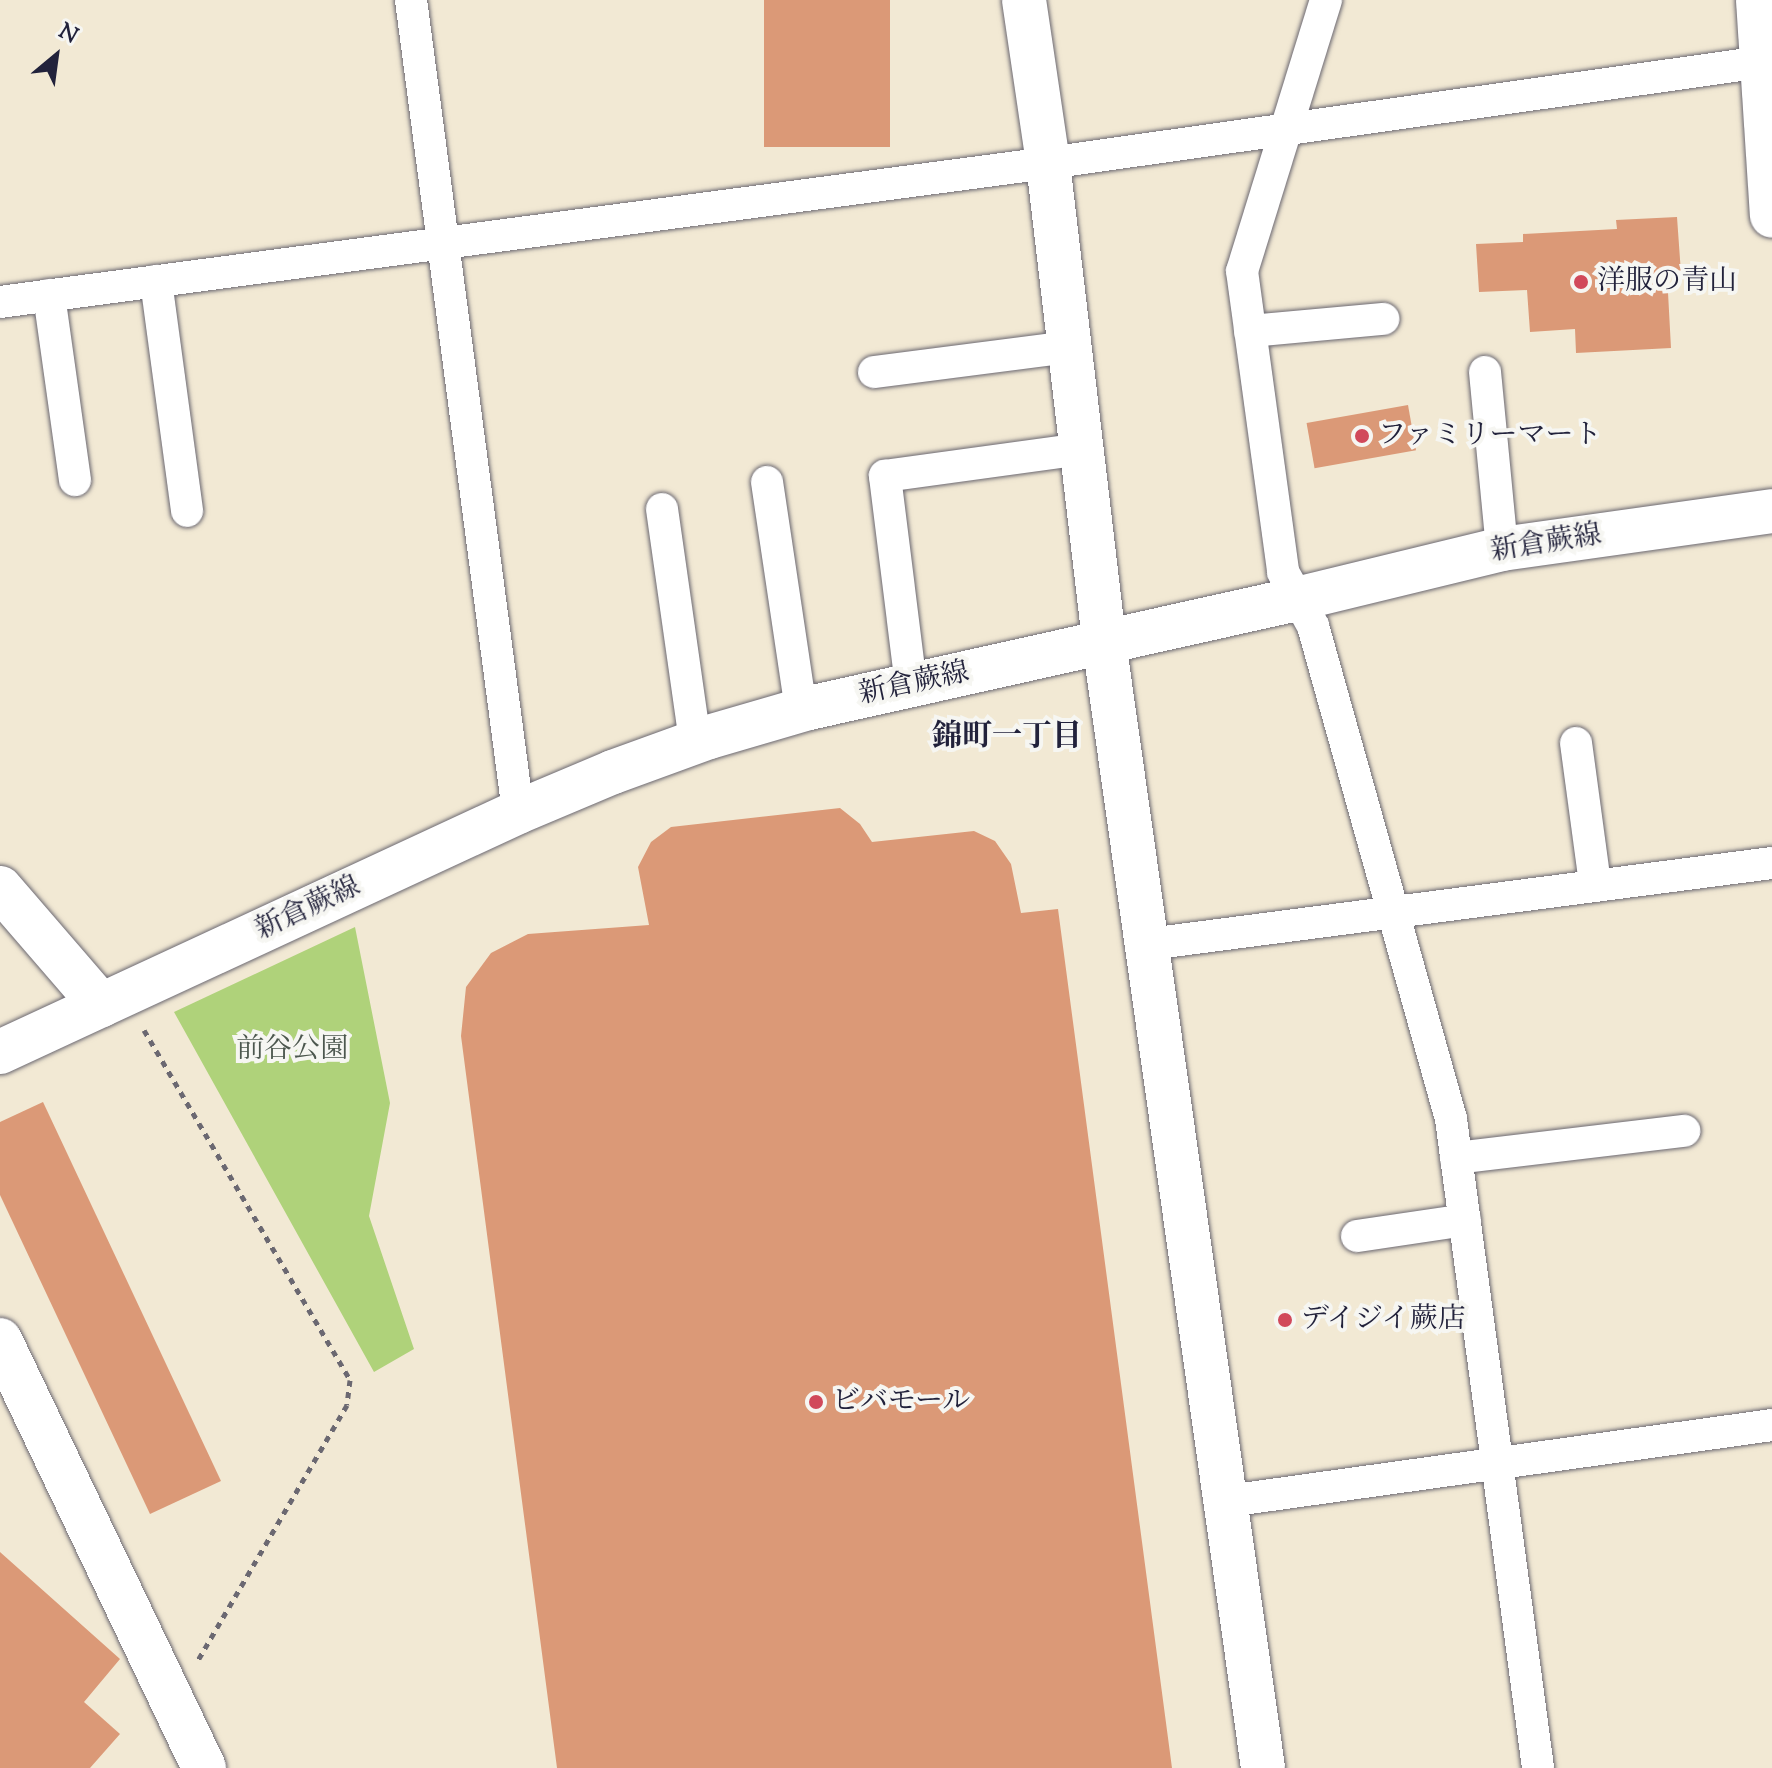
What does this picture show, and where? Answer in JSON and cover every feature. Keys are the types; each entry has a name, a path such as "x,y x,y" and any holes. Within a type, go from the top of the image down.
{"main road":[{"path":"1024,0 1048,163 1104,642 1228,1501 1263,1768"},
{"path":"1758,0 1772,216"},
{"name":"新倉蕨線","path":"0,1052 518,812 695,742 801,709 1297,599 1502,549 1772,511"},
{"path":"0,888 112,999"},
{"path":"0,1340 183,1742"}],"street":[{"path":"411,0 518,812"},
{"path":"1326,0 1242,271 1283,572 1313,626 1395,910 1451,1119 1538,1768"},
{"path":"0,302 1048,163 1289,126 1762,62"},
{"path":"156,281 187,511"},
{"path":"49,295 75,480"},
{"path":"1250,331 1383,319"},
{"path":"874,372 1069,347"},
{"path":"1485,372 1502,549"},
{"path":"911,685 885,476 1081,449"},
{"path":"767,482 801,709"},
{"path":"662,509 695,742"},
{"path":"1576,743 1595,884"},
{"path":"1149,944 1772,863"},
{"path":"1456,1158 1684,1131"},
{"path":"1357,1236 1465,1220"},
{"path":"1228,1501 1772,1425"}],"path":[{"path":"112,999 350,1380 347,1405 186,1680 183,1742"}],"green space":[{"name":"前谷公園","path":"355,927 390,1103 369,1216 414,1349 374,1372 174,1012"}],"building":[{"path":"764,0 890,0 890,147 764,147"},
{"path":"1677,217 1681,273 1667,274 1671,348 1576,353 1575,329 1530,332 1527,290 1479,292 1476,244 1523,242 1523,234 1617,229 1616,220"},
{"path":"1408,405 1416,450 1315,468 1307,423"},
{"name":"ビバモール","path":"840,808 860,824 872,842 974,831 995,841 1011,864 1021,913 1058,909 1172,1768 557,1768 461,1036 466,987 491,953 528,934 649,925 638,867 651,842 671,827"},
{"path":"43,1102 221,1481 150,1514 0,1195 0,1122"},
{"path":"0,1552 120,1659 84,1702 120,1734 90,1768 0,1768"}],"place":[{"name":"洋服の青山","path":"1581,282"},
{"name":"ファミリーマート","path":"1362,436"},
{"name":"デイジイ蕨店","path":"1285,1320"},
{"name":"ビバモール","path":"816,1402"}],"district":[{"name":"錦町一丁目","path":"1007,738"}]}
